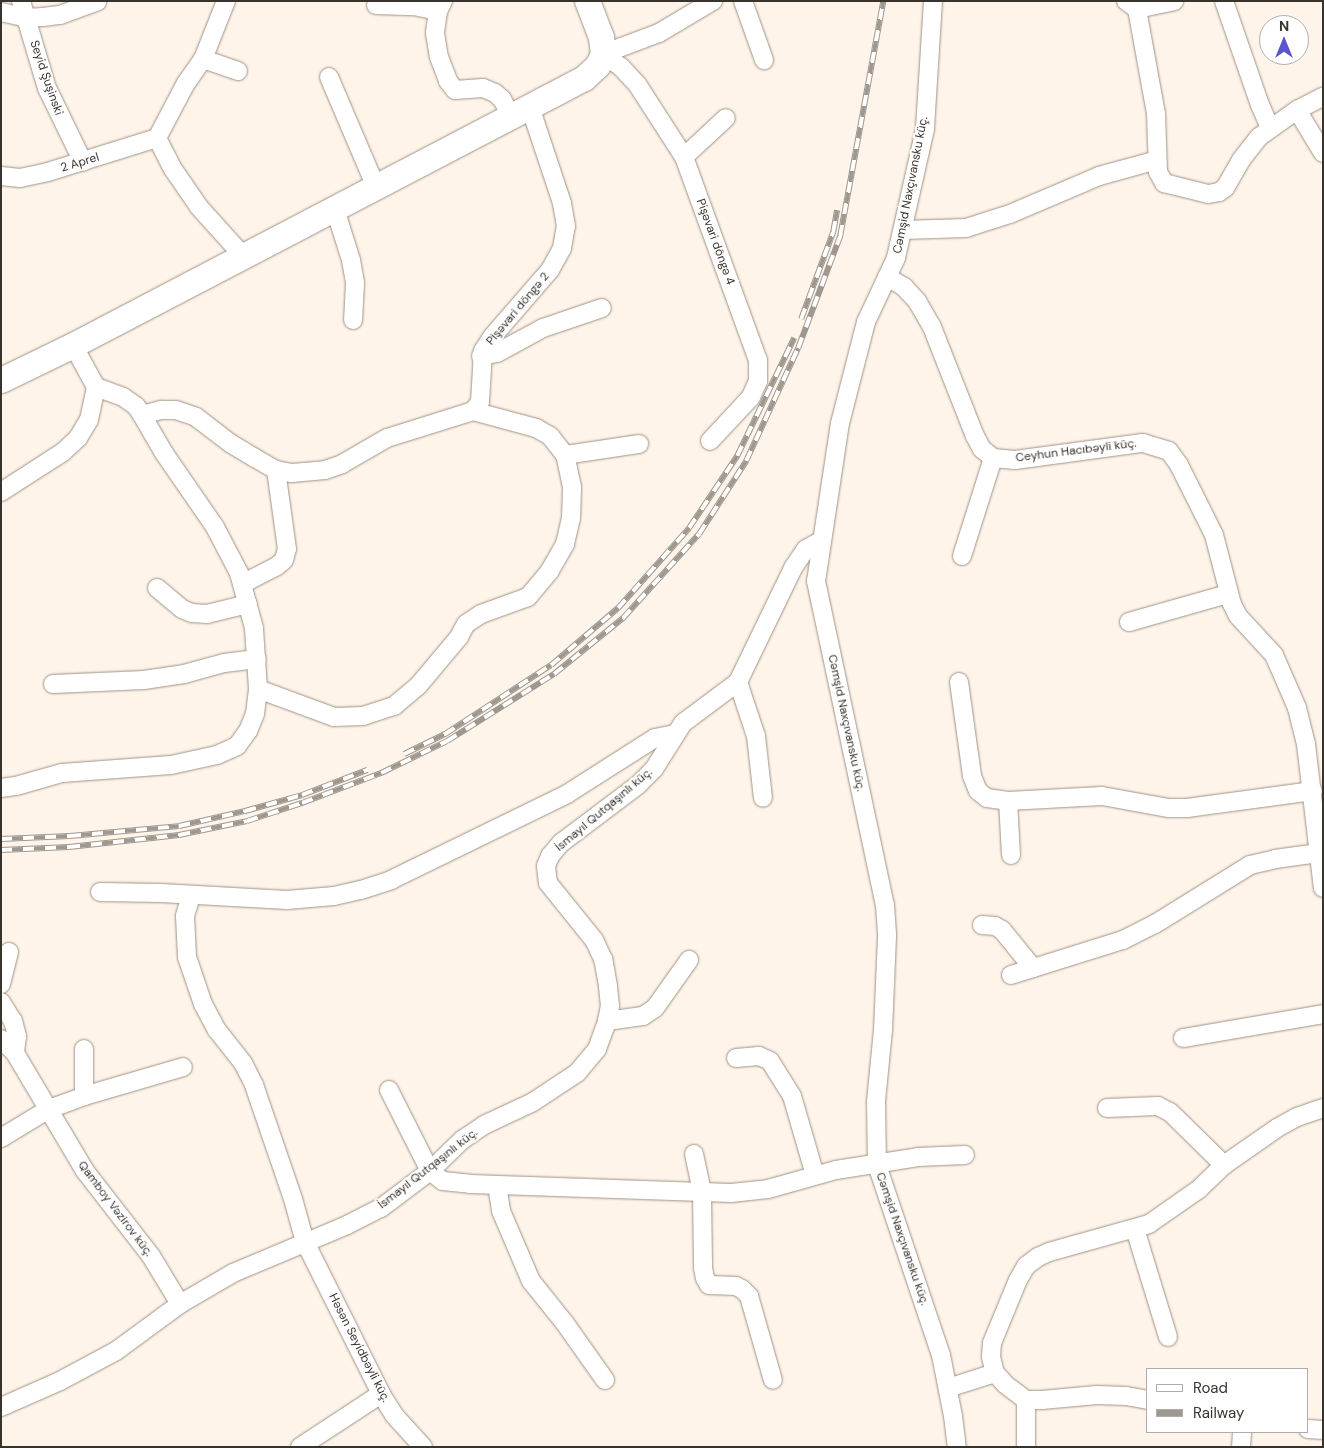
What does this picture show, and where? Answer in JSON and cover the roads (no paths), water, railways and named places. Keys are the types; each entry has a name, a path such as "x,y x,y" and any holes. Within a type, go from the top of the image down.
{"street":[{"name":"Seyid Şuşinski","path":"21,1 48,88 83,162"},
{"path":"1,12 27,18 60,15 98,1"},
{"path":"226,1 203,59 186,83 157,138 173,169 199,207 244,256"},
{"path":"1,380 73,345 584,78 597,66 603,54 601,38 587,1"},
{"path":"603,54 658,33 713,1"},
{"path":"743,1 764,60"},
{"name":"Cəmşid Naxçıvansku küç.","path":"933,1 925,129 896,258 866,322 840,423 816,581 885,905 887,936 883,1030 876,1102 877,1165 940,1355 948,1388 957,1447"},
{"path":"1174,1 1131,5 1156,114 1159,178 1164,183 1208,194 1219,192 1225,188 1241,160 1259,137 1270,127 1297,110 1323,97"},
{"path":"1224,1 1260,105 1270,127"},
{"path":"376,5 440,6"},
{"name":"Pişəvari döngə 2","path":"440,6 435,32 439,57 448,81 455,90 483,88 495,93 520,112 562,203 566,226 562,248 550,270 492,337 481,356 480,402 473,411"},
{"name":"Pişəvari döngə 4","path":"603,54 621,66 637,84 684,157 758,360 758,381 751,397 710,441"},
{"path":"203,59 238,72"},
{"path":"329,77 376,187"},
{"path":"1297,110 1323,153"},
{"path":"684,157 726,118"},
{"name":"2 Aprel","path":"1,176 20,178 83,162 157,138"},
{"path":"902,230 966,228 1036,204 1099,176 1157,160"},
{"path":"335,209 351,260 355,283 353,320"},
{"path":"887,277 904,287 917,301 925,314 932,327 975,436 982,449 993,458 962,556"},
{"path":"481,356 497,353 543,328 602,308"},
{"path":"1,788 16,786 62,773 171,765 217,755 237,746 248,731 255,714 258,689 257,659 248,604 231,554 215,527 164,453 136,406 122,397 96,387 73,345"},
{"path":"1,492 63,452 78,438 88,420 96,387"},
{"path":"142,415 161,410 176,410 196,417 230,444 276,470 306,473 325,470 342,464 387,438 473,411 536,428 550,436 565,456 572,487 571,518 565,544 548,572 528,597 481,614 466,624 459,637 418,686 394,706 363,716 334,716 258,689"},
{"name":"Ceyhun Hacıbəyli küç.","path":"993,458 1015,460 1144,442 1169,451 1183,472 1214,535 1228,594 1238,616 1274,655 1297,708 1306,744 1313,791 1323,888"},
{"path":"565,456 639,444"},
{"path":"242,584 277,566 284,560 287,549 276,470"},
{"name":"İsmayıl Qutqaşınlı küç.","path":"1,1407 60,1381 116,1351 180,1304 232,1273 346,1225 381,1208 430,1171 462,1140 484,1125 533,1102 577,1073 597,1049 610,1006 603,959 594,940 548,883 546,866 550,856 561,843 638,784 654,769 675,734 696,712 738,682 793,568 806,549 822,540"},
{"path":"156,588 182,609 192,613 207,614 248,604"},
{"path":"1129,622 1228,594"},
{"path":"53,684 144,680 184,674 224,663 257,659"},
{"path":"738,682 756,736 763,798"},
{"path":"959,682 972,776 978,791 987,798 1008,801 1102,796 1170,808 1187,808 1313,791"},
{"path":"100,892 161,893 287,900 334,896 361,890 391,880 567,794 655,738 675,734"},
{"path":"1008,801 1011,855"},
{"path":"1011,975 1123,940 1155,924 1250,866 1275,859 1319,853"},
{"name":"Həsən Seyidbəyli küç.","path":"191,896 185,916 186,957 203,1004 217,1030 243,1063 254,1085 293,1199 305,1242 381,1394 394,1415 423,1447"},
{"path":"982,925 995,926 1002,930 1033,968"},
{"path":"1,984 8,952"},
{"path":"607,1021 643,1016 656,1008 689,960"},
{"path":"1,1002 13,1020 17,1036 15,1053"},
{"path":"1183,1038 1323,1014"},
{"name":"Qamboy Vəzirov küç.","path":"1,1039 15,1053 84,1171 151,1256 180,1304"},
{"path":"84,1049 84,1096"},
{"path":"736,1058 759,1056 770,1061 792,1096 815,1175"},
{"path":"1,1138 49,1109 84,1096 183,1067"},
{"path":"388,1090 430,1171 443,1180 497,1185 702,1193 768,1189 815,1175 918,1157 965,1155"},
{"path":"1107,1108 1158,1106 1170,1112 1224,1165"},
{"path":"1146,1400 1126,1396 1097,1395 1026,1400 1005,1384 995,1373 991,1357 992,1343 1018,1280 1026,1266 1038,1256 1135,1229 1167,1212 1199,1189 1224,1165 1284,1124 1297,1117 1323,1108"},
{"path":"694,1154 702,1193 703,1268 705,1278 710,1285 736,1286 749,1296 773,1380"},
{"path":"497,1185 501,1211 531,1281 564,1322 605,1380"},
{"path":"1135,1229 1168,1337"},
{"path":"948,1388 995,1373"},
{"path":"300,1447 381,1394"},
{"path":"1026,1400 1026,1447"},
{"path":"1309,1428 1323,1430"},
{"path":"1242,1433 1242,1447"}],"railway":[{"path":"1,850 69,847 179,835 247,821 302,803 381,773 447,741 554,674 623,618 699,534 746,461 798,348 840,236 883,1"},
{"path":"801,319 833,232 837,210"},
{"path":"404,754 445,734 551,665 618,608 689,528 737,456 794,338"},
{"path":"1,839 70,836 179,826 245,811 302,795 367,770"}]}
